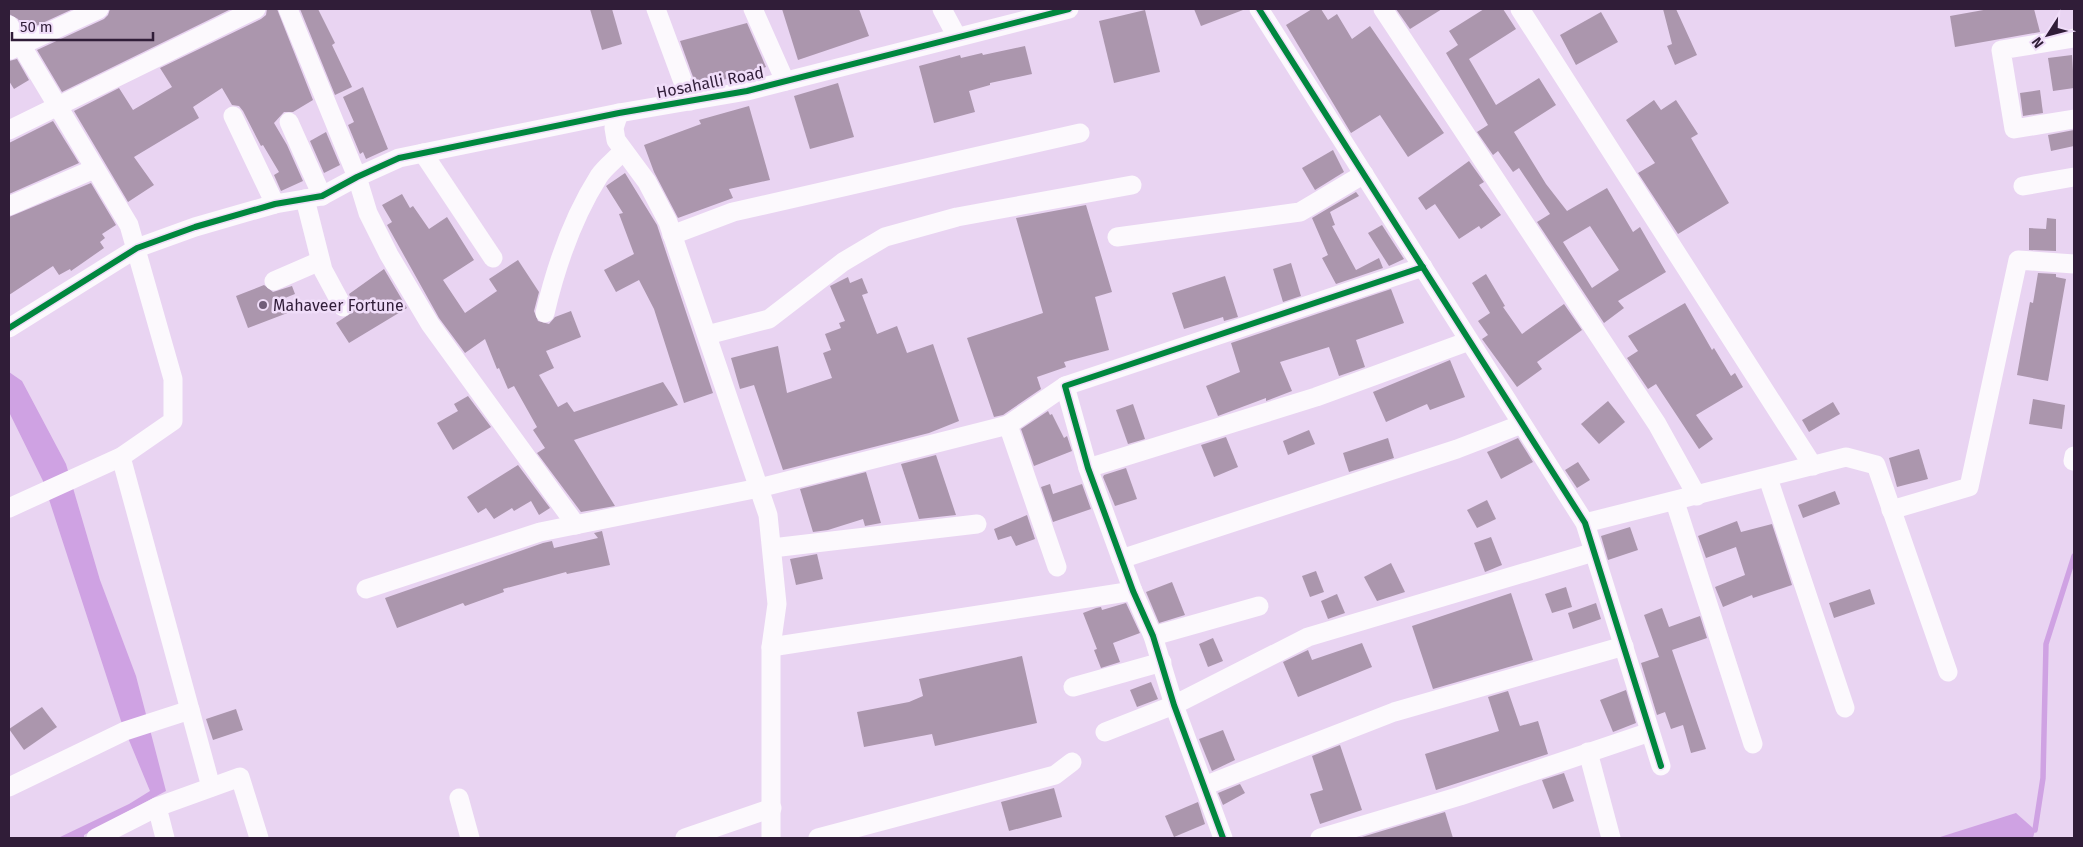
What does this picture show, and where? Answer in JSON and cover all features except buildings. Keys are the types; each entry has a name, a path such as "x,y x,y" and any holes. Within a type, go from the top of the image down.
{"street":[{"path":"14,47 100,9"},
{"path":"9,130 256,9"},
{"path":"288,9 357,177 368,213 380,238 430,324 576,525"},
{"path":"656,9 690,101"},
{"path":"752,9 785,81"},
{"path":"942,9 957,37"},
{"name":"Hosahalli Road","path":"9,328 137,248 195,227 275,204 313,197 399,158 443,151 620,113 690,101 785,81 1069,9"},
{"path":"1259,9 1585,523 1661,766"},
{"path":"1383,9 1657,424 1698,496"},
{"path":"1520,9 1813,466"},
{"path":"9,25 14,47 57,107 129,225 173,379 173,421 121,457 9,508"},
{"path":"2074,38 2001,50 2014,129 2074,120"},
{"path":"620,113 614,128 616,140 647,182 668,222 768,515 777,604 771,647 771,838"},
{"path":"233,116 275,204"},
{"path":"289,122 313,197 320,261 343,307"},
{"path":"672,235 733,212 1080,134"},
{"path":"544,313 562,253 574,224 600,175 623,151"},
{"path":"423,153 494,258"},
{"path":"9,206 94,169"},
{"path":"1117,237 1300,212 1364,174"},
{"path":"2023,186 2074,177"},
{"path":"707,335 769,319 843,262 885,237 957,217 1132,185"},
{"path":"1891,510 1969,487 2018,260 2074,264"},
{"path":"274,281 320,261"},
{"path":"366,589 540,532 759,488 1008,425 1064,386 1423,267"},
{"path":"1088,468 1316,397 1470,341"},
{"path":"1064,386 1088,468 1133,591 1153,636 1174,705 1221,838"},
{"path":"1121,558 1457,450 1522,424"},
{"path":"1008,425 1057,567"},
{"path":"121,457 210,787"},
{"path":"1585,523 1675,502 1846,457 1876,465 1948,672"},
{"path":"1768,478 1845,708"},
{"path":"1675,502 1753,744"},
{"path":"772,548 977,524"},
{"path":"1105,732 1174,705 1308,636 1594,552"},
{"path":"771,647 1133,591"},
{"path":"1153,636 1259,606"},
{"path":"1204,786 1394,712 1624,646"},
{"path":"1073,687 1162,662"},
{"path":"9,786 125,731 190,710"},
{"path":"1320,838 1460,796 1650,732"},
{"path":"1588,752 1611,838"},
{"path":"818,838 1055,775 1072,762"},
{"path":"96,838 157,807 240,776 259,838"},
{"path":"459,798 470,838"},
{"path":"157,807 165,838"},
{"path":"685,838 772,808"}],"shaded area":[{"path":"9,372 22,381 66,464 100,580 136,676 166,791 84,835 84,838 58,838 129,804 150,791 121,721 43,481 9,412"},
{"path":"2016,813 2035,830 2033,838 1937,838"}],"waterway":[{"path":"2035,830 2043,778 2046,644 2074,556"}],"cycle path":[{"path":"9,328 137,248 195,227 275,204 322,196 357,177 399,158 619,113 747,91 1069,9"},
{"path":"1259,9 1585,523 1661,766"},
{"path":"1223,838 1174,705 1153,636 1133,591 1088,468 1065,386 1423,267"}],"place":[{"name":"Mahaveer Fortune","path":"263,305"}]}
